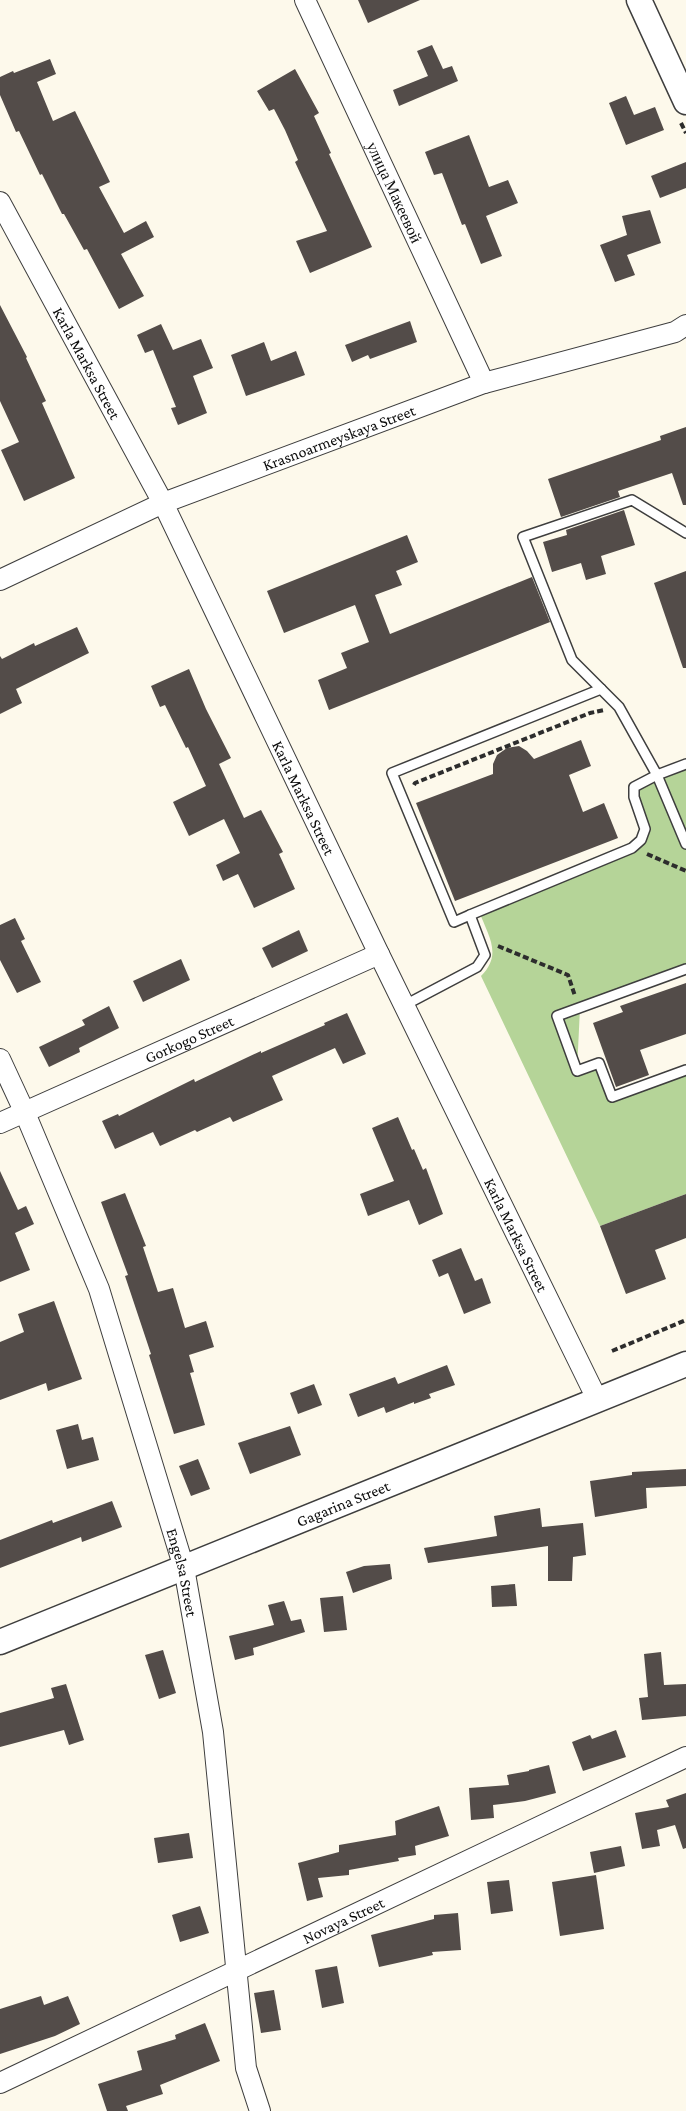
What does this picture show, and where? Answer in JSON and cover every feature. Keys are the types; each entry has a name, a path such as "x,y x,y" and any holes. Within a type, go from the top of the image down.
{"street":[{"name":"улица Макеевой","path":"305,0 484,383"},
{"path":"639,0 686,102"},
{"name":"Karla Marksa Street","path":"0,202 163,503 379,954 597,1399"},
{"name":"Krasnoarmeyskaya Street","path":"0,580 163,503 484,383 675,332 686,325"},
{"name":"Gorkogo Street","path":"0,1123 379,954"},
{"name":"Engelsa Street","path":"0,1059 99,1289 184,1568 213,1732 246,2068 260,2111"},
{"name":"Gagarina Street","path":"0,1642 686,1364"},
{"name":"Novaya Street","path":"0,2083 686,1757"}],"lane":[{"path":"686,533 632,500 523,537 572,660 619,707 657,775 686,844"},
{"path":"601,689 392,773 454,922 632,848 641,840 645,830 634,797 634,787 686,764"},
{"path":"405,1005 477,967 485,955 470,915"},
{"path":"686,969 557,1016 577,1071 599,1063 612,1097 686,1070"}],"path":[{"path":"412,789 414,783 579,717 619,707"},
{"path":"632,848 686,871"},
{"path":"493,953 492,943 568,975 580,1008"},
{"path":"612,1351 686,1320"}],"green space":[{"path":"686,764 686,969 580,1008 577,1071 599,1063 612,1097 686,1070 686,1194 600,1226 481,976 491,960 492,945 479,911 632,848 645,829 634,787"}],"building":[{"path":"358,0 420,0 368,23"},
{"path":"432,45 443,69 452,66 458,81 399,106 393,90 428,76 417,51"},
{"path":"50,59 56,74 37,82 53,121 75,111 110,182 99,187 124,233 146,221 154,237 121,254 144,296 119,309 87,249 84,250 62,214 42,174 40,175 19,131 16,132 0,95 0,77"},
{"path":"295,69 319,113 314,116 331,153 329,154 372,247 310,273 296,241 327,231 295,162 298,160 285,130 274,109 269,111 257,91"},
{"path":"626,96 634,115 655,107 664,130 626,145 609,103"},
{"path":"469,135 489,187 508,180 518,203 486,216 502,256 481,264 465,224 462,225 442,173 434,175 425,152"},
{"path":"686,162 686,188 660,198 651,176"},
{"path":"650,210 661,243 627,255 635,275 615,282 600,245 627,235 622,216"},
{"path":"0,305 27,357 46,401 42,403 75,478 24,501 1,450 19,442 0,401"},
{"path":"410,321 417,342 370,359 368,355 352,362 345,345"},
{"path":"161,324 173,350 201,339 213,368 193,376 207,413 178,425 171,408 176,407 153,350 145,353 137,335"},
{"path":"264,342 271,361 296,351 305,375 246,396 231,355"},
{"path":"686,427 686,505 683,505 672,473 618,491 620,497 561,517 548,479 661,440 660,436"},
{"path":"624,510 635,545 601,556 606,574 586,580 581,563 552,572 543,542 567,535 566,530"},
{"path":"407,535 418,562 396,571 402,585 375,595 390,634 532,577 550,622 329,710 318,680 347,668 341,653 369,642 355,605 284,633 267,591"},
{"path":"686,571 686,668 683,668 654,583"},
{"path":"77,627 89,653 16,689 22,703 0,714 0,656 2,659 34,643 35,646"},
{"path":"189,669 231,758 219,764 244,818 261,810 283,852 279,854 295,889 254,908 238,874 223,881 216,865 240,853 224,819 189,836 173,802 206,786 165,705 160,707 151,686"},
{"path":"581,740 591,766 569,775 583,812 604,803 618,838 455,901 416,803 493,774 493,764 497,755 507,748 519,746 534,759"},
{"path":"15,918 25,939 21,941 41,982 17,993 0,960 0,925"},
{"path":"299,930 308,951 272,968 262,948"},
{"path":"181,959 190,980 143,1002 133,981"},
{"path":"686,983 686,1034 640,1050 649,1075 616,1087 593,1023 623,1012 620,1006"},
{"path":"109,1006 119,1028 79,1048 80,1052 49,1067 39,1047 85,1025 82,1020"},
{"path":"347,1013 366,1054 343,1064 335,1048 272,1076 283,1100 233,1122 230,1117 160,1146 153,1132 115,1149 102,1121 118,1114 119,1116 194,1079 195,1082 261,1051 261,1053 325,1025 324,1023"},
{"path":"398,1117 412,1150 414,1149 423,1170 426,1168 443,1214 419,1225 409,1200 368,1216 360,1194 394,1181 372,1128"},
{"path":"0,1171 18,1210 26,1206 34,1224 15,1233 30,1270 0,1282"},
{"path":"125,1193 146,1246 143,1247 158,1292 173,1288 185,1328 206,1321 214,1347 189,1355 194,1372 190,1373 205,1425 174,1434 125,1276 128,1275 101,1202"},
{"path":"686,1194 686,1238 655,1250 666,1279 626,1294 600,1226"},
{"path":"461,1248 475,1281 482,1278 491,1303 464,1314 448,1273 439,1277 432,1260"},
{"path":"54,1301 82,1379 48,1391 46,1383 0,1400 0,1342 24,1332 18,1314"},
{"path":"447,1365 455,1385 429,1394 431,1398 414,1404 414,1402 386,1413 384,1407 358,1417 349,1394 395,1377 398,1384"},
{"path":"314,1384 322,1405 298,1414 290,1393"},
{"path":"78,1424 82,1440 93,1437 99,1460 67,1469 56,1430"},
{"path":"290,1426 301,1455 250,1474 238,1443"},
{"path":"198,1459 210,1489 191,1496 179,1466"},
{"path":"686,1469 686,1486 646,1488 647,1508 595,1517 590,1481 632,1475 632,1472"},
{"path":"112,1501 122,1527 82,1542 81,1537 0,1568 0,1540"},
{"path":"540,1508 542,1527 583,1523 586,1555 573,1557 572,1581 548,1581 548,1546 428,1563 424,1548 497,1536 494,1516"},
{"path":"390,1564 392,1579 353,1593 346,1572 364,1566"},
{"path":"515,1584 517,1606 492,1607 491,1586"},
{"path":"343,1596 347,1630 324,1632 320,1598"},
{"path":"284,1601 291,1621 301,1619 305,1632 253,1648 254,1655 235,1660 229,1636 274,1625 268,1605"},
{"path":"163,1650 176,1693 159,1699 145,1655"},
{"path":"661,1652 664,1685 686,1684 686,1716 642,1720 639,1698 648,1697 644,1654"},
{"path":"66,1684 84,1740 69,1745 64,1730 0,1747 0,1713 54,1698 51,1688"},
{"path":"616,1730 626,1757 583,1771 572,1742 590,1735 592,1739"},
{"path":"549,1765 556,1793 525,1801 493,1805 494,1818 471,1820 469,1788 509,1785 507,1775"},
{"path":"686,1793 686,1848 683,1849 675,1825 657,1830 660,1846 642,1849 635,1813 669,1807 666,1800"},
{"path":"439,1806 449,1836 415,1846 416,1855 398,1858 399,1861 349,1870 349,1875 318,1878 323,1897 307,1901 298,1863 339,1852 339,1845 396,1835 395,1821"},
{"path":"189,1833 193,1858 158,1863 154,1838"},
{"path":"621,1846 625,1866 594,1873 590,1852"},
{"path":"596,1875 604,1929 560,1936 552,1882"},
{"path":"509,1880 513,1911 491,1914 487,1882"},
{"path":"200,1906 209,1933 180,1942 172,1915"},
{"path":"458,1913 461,1950 432,1952 433,1955 379,1967 371,1935 434,1919 434,1915"},
{"path":"337,1966 344,2003 322,2008 315,1970"},
{"path":"274,1990 281,2030 261,2033 254,1993"},
{"path":"41,1996 44,2005 68,1996 80,2024 55,2036 0,2054 0,2009"},
{"path":"205,2023 220,2061 160,2085 163,2094 126,2106 128,2111 107,2111 98,2084 142,2070 137,2051 176,2039 175,2035"}]}
